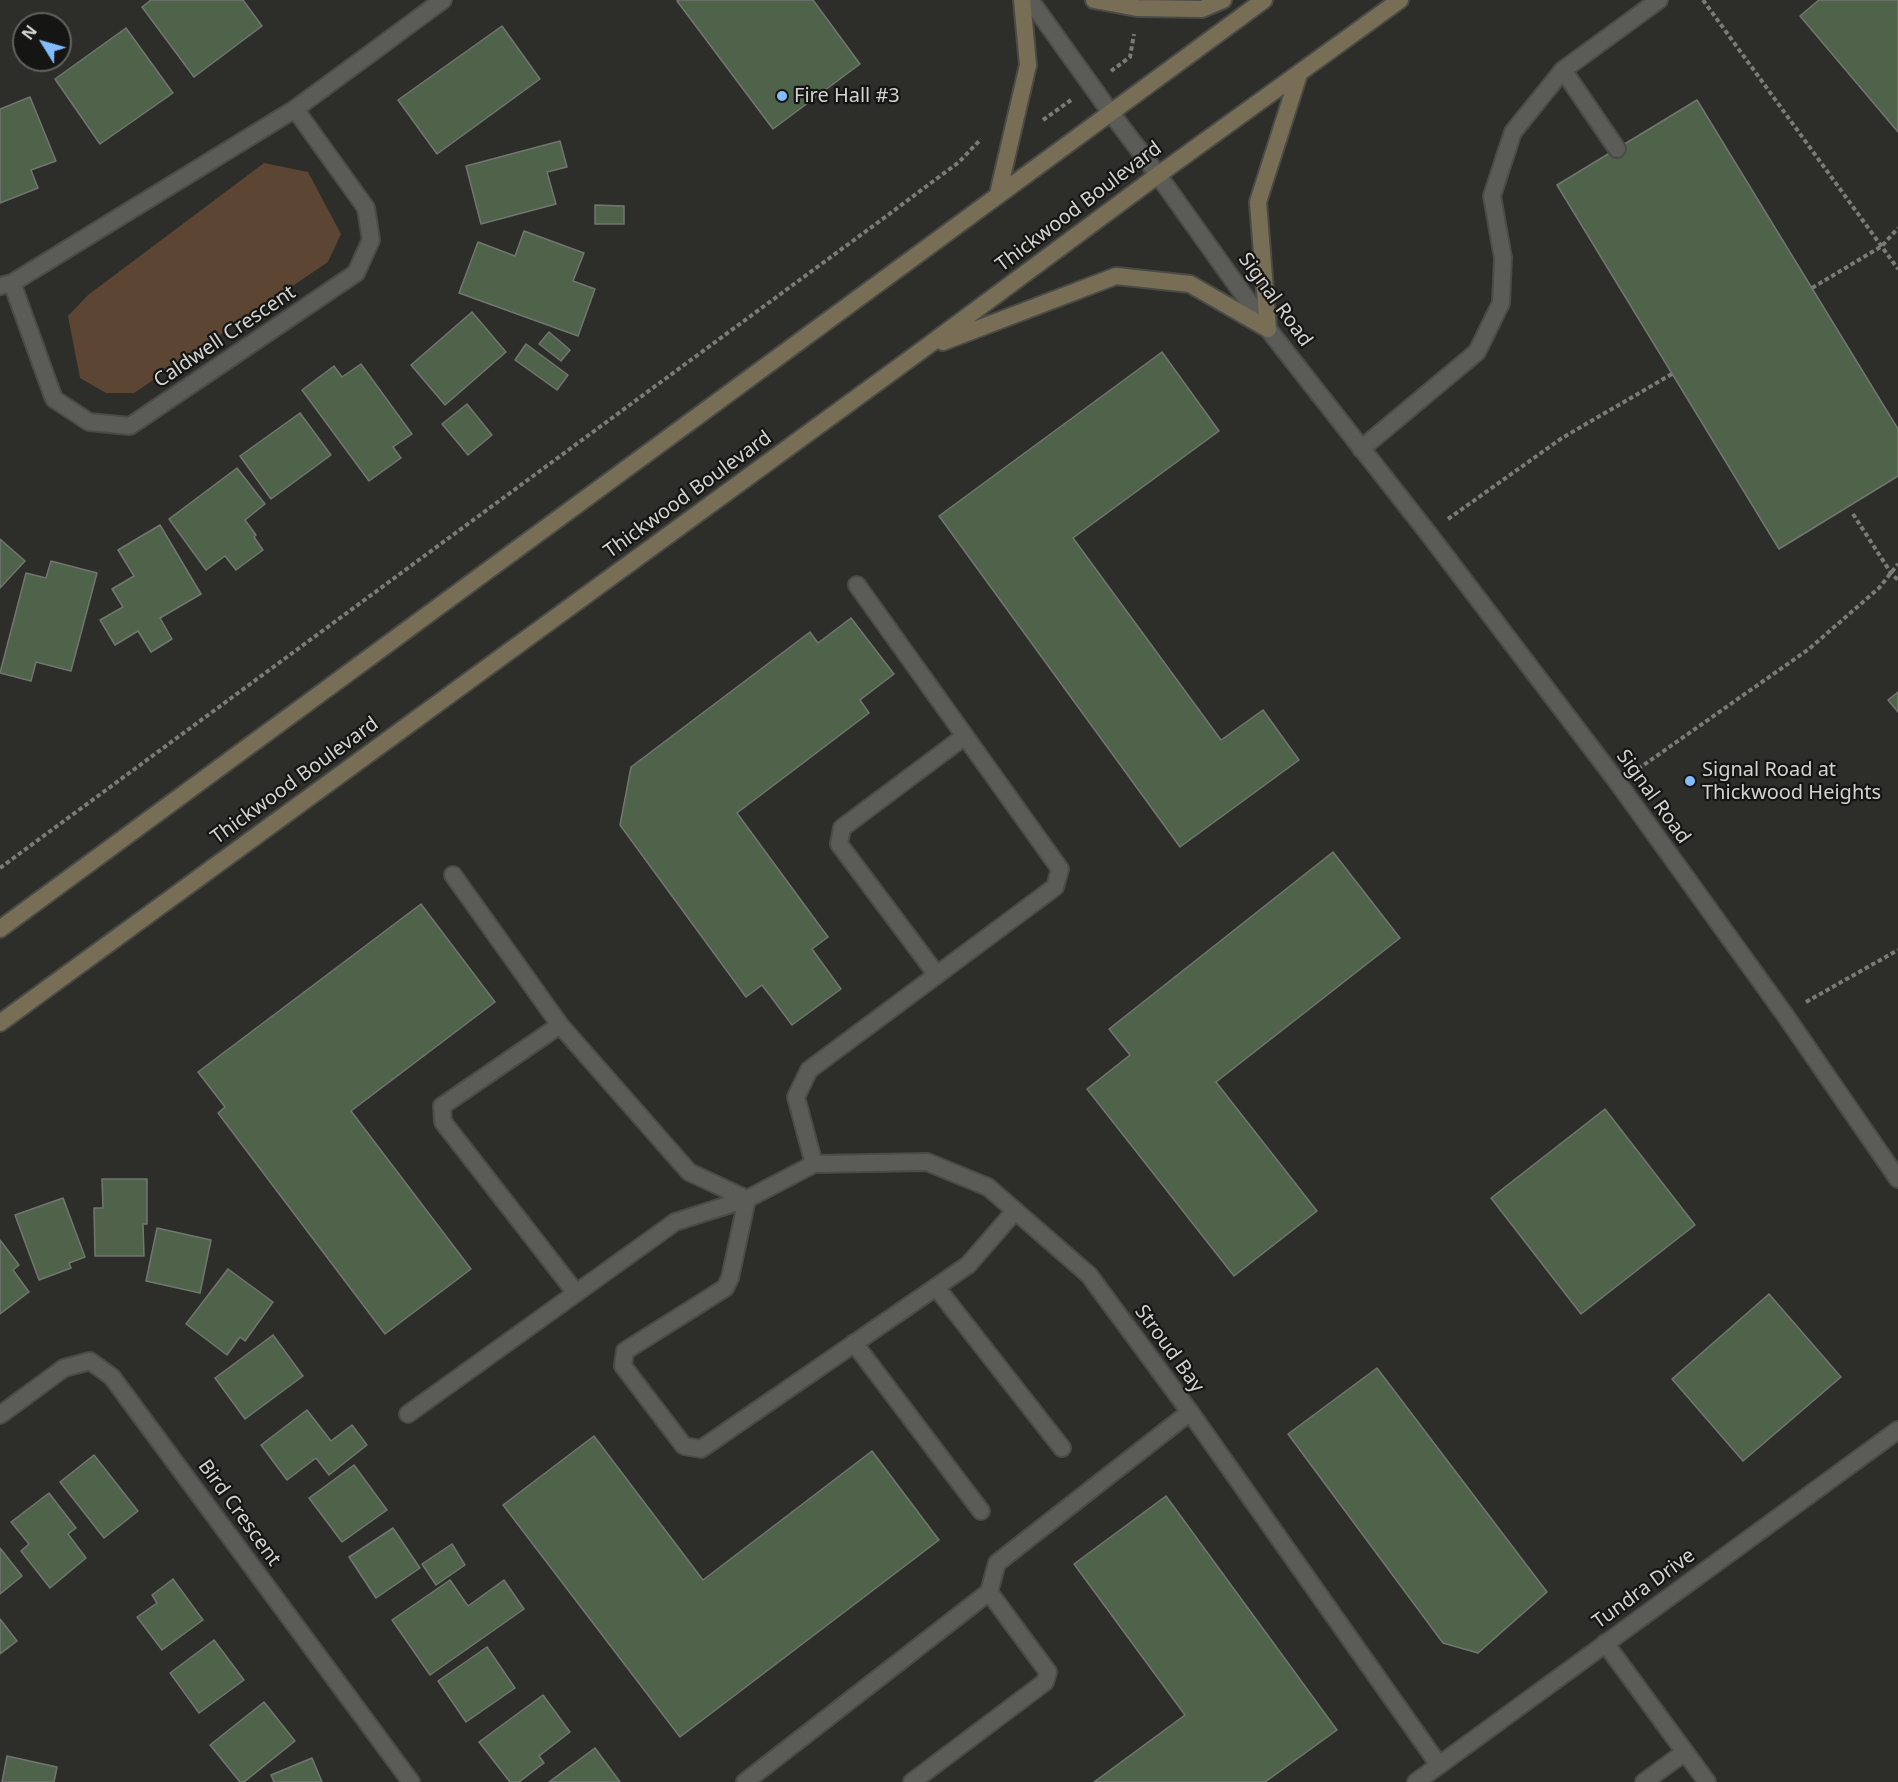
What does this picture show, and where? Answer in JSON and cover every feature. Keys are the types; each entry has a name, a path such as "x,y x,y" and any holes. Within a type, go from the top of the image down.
{"main road":[{"path":"998,194 1028,64 1022,0"},
{"path":"1094,0 1137,8 1202,9 1223,0"},
{"path":"0,929 1264,0"},
{"name":"Thickwood Boulevard","path":"0,1023 1400,0"},
{"path":"1268,329 1258,202 1299,74"},
{"path":"922,350 1116,276 1190,284 1268,329"}],"street":[{"name":"Caldwell Crescent","path":"295,110 366,208 371,240 356,273 130,426 89,422 54,399 6,284 295,110 443,0"},
{"name":"Signal Road","path":"1030,0 1268,329 1428,533 1618,783 1785,1015 1898,1179"},
{"path":"1361,449 1477,352 1501,303 1503,258 1492,196 1513,132 1563,70 1659,0"},
{"path":"1563,70 1617,149"},
{"path":"814,1164 796,1097 809,1070 1055,887 1060,869 857,585"},
{"path":"937,975 839,844 842,828 965,736"},
{"path":"453,875 560,1025 689,1172 747,1199 730,1278 725,1288 625,1351 623,1366 684,1446 701,1449 968,1265 1015,1211"},
{"path":"560,1025 442,1106 443,1122 576,1293"},
{"name":"Stroud Bay","path":"408,1414 675,1222 747,1199 814,1164 927,1162 988,1187 1089,1275 1190,1412 1439,1765"},
{"path":"936,1287 1062,1448"},
{"path":"854,1344 981,1511"},
{"name":"Bird Crescent","path":"0,1415 64,1368 90,1361 112,1377 411,1782"},
{"path":"745,1782 989,1592 997,1563 1190,1412"},
{"name":"Tundra Drive","path":"1416,1782 1898,1430"},
{"path":"912,1782 1045,1682 1048,1672 989,1592"},
{"path":"1605,1643 1707,1782"},
{"path":"1644,1782 1685,1752"}],"path":[{"path":"1703,0 1898,269"},
{"path":"1121,63 1130,57 1134,33"},
{"path":"1040,123 1066,104"},
{"path":"0,868 950,169 980,142 984,132"},
{"path":"1812,288 1882,246 1898,228"},
{"path":"1428,533 1562,438 1672,374"},
{"path":"1853,514 1891,573 1898,580"},
{"path":"1618,783 1809,649 1879,588 1898,564"},
{"path":"1785,1015 1898,950"}],"shaded area":[{"path":"264,163 308,172 341,234 328,262 134,393 106,393 80,378 68,316 88,295"}],"building":[{"path":"151,0 243,0 262,26 194,77 142,7"},
{"name":"Fire Hall #3","path":"813,0 860,64 773,129 677,1"},
{"path":"1819,0 1898,0 1898,132 1800,16"},
{"path":"502,26 540,79 437,154 398,100"},
{"path":"126,28 173,93 100,144 55,79 65,72 72,72 72,67"},
{"path":"30,97 56,161 31,170 38,188 0,203 0,109"},
{"path":"1697,100 1898,429 1898,476 1779,549 1557,185"},
{"path":"560,141 567,167 547,172 556,204 481,224 466,166"},
{"path":"595,205 624,206 624,224 595,224"},
{"path":"524,231 584,253 573,281 595,289 578,336 459,293 478,242 515,256"},
{"path":"472,312 506,352 445,405 411,365"},
{"path":"549,332 570,350 561,361 539,344"},
{"path":"526,344 568,375 557,390 515,360"},
{"path":"1162,352 1219,431 1073,538 1221,740 1263,710 1299,760 1180,847 939,516"},
{"path":"361,364 412,434 393,447 401,458 369,481 302,390 334,366 342,377"},
{"path":"467,404 492,435 468,455 442,424"},
{"path":"300,413 331,455 271,499 240,456"},
{"path":"237,468 265,504 245,520 263,550 236,570 225,556 206,570 169,519"},
{"path":"160,525 201,594 160,618 172,639 151,652 138,631 115,645 100,620 123,607 112,589 134,576 118,550"},
{"path":"0,539 25,561 0,588"},
{"path":"51,561 97,573 71,671 36,662 31,681 0,673 26,573 46,578"},
{"path":"851,618 894,674 860,700 869,713 737,813 828,937 812,949 841,989 792,1025 762,985 746,997 620,825 631,767 810,632 818,643"},
{"path":"1898,692 1898,712 1888,700"},
{"path":"1333,852 1400,938 1216,1082 1317,1211 1234,1276 1087,1089 1130,1055 1109,1029"},
{"path":"421,904 495,1002 351,1111 471,1269 385,1334 218,1113 225,1107 198,1072"},
{"path":"1605,1109 1695,1225 1581,1314 1491,1198"},
{"path":"102,1179 147,1179 147,1224 143,1224 144,1256 95,1256 94,1208 103,1208"},
{"path":"63,1198 85,1257 69,1263 71,1268 39,1280 15,1215"},
{"path":"157,1228 211,1240 200,1293 146,1281"},
{"path":"0,1240 19,1265 13,1270 29,1292 0,1314"},
{"path":"228,1269 273,1302 245,1341 240,1337 227,1355 186,1324"},
{"path":"1769,1294 1841,1377 1743,1461 1672,1379"},
{"path":"273,1335 303,1376 245,1419 215,1378"},
{"path":"1377,1368 1547,1592 1478,1653 1443,1643 1288,1434"},
{"path":"307,1410 331,1441 352,1425 367,1445 329,1475 316,1458 287,1480 261,1445"},
{"path":"594,1436 703,1580 872,1451 939,1540 680,1737 503,1505"},
{"path":"94,1455 138,1511 104,1538 60,1482"},
{"path":"354,1465 387,1510 342,1542 309,1498"},
{"path":"49,1493 76,1528 68,1534 86,1558 50,1588 21,1551 29,1544 11,1522"},
{"path":"1166,1496 1337,1730 1265,1782 1094,1782 1185,1715 1074,1564"},
{"path":"393,1528 420,1568 376,1598 349,1557"},
{"path":"452,1544 465,1565 436,1585 422,1564"},
{"path":"0,1548 22,1576 0,1594"},
{"path":"173,1579 203,1620 162,1650 137,1617 157,1603 152,1595"},
{"path":"450,1580 468,1606 504,1580 524,1609 430,1675 392,1620"},
{"path":"0,1619 17,1641 0,1654"},
{"path":"214,1640 244,1680 199,1713 170,1673"},
{"path":"487,1647 515,1688 466,1722 438,1681"},
{"path":"543,1695 570,1732 539,1756 544,1763 519,1782 510,1782 479,1742"},
{"path":"264,1702 295,1741 244,1782 240,1782 210,1745"},
{"path":"595,1748 620,1782 549,1782"},
{"path":"7,1756 57,1767 54,1782 2,1782"},
{"path":"312,1758 322,1782 274,1782 271,1775"}],"place":[{"name":"Fire Hall #3","path":"782,96"},
{"name":"Signal Road at Thickwood Heights","path":"1690,781"}]}
